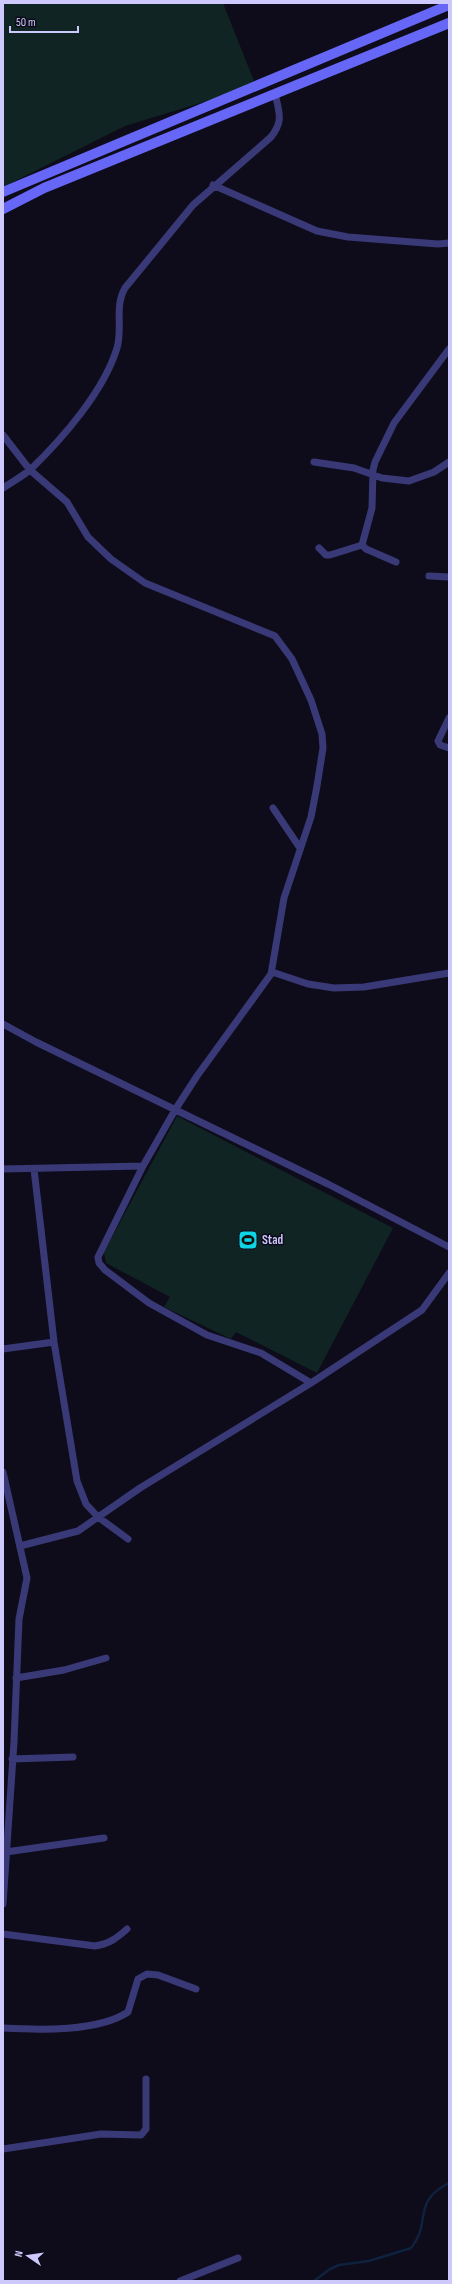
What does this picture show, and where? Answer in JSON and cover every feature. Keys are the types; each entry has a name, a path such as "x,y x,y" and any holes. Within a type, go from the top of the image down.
{"main road":[{"path":"3,192 449,5"},
{"path":"3,209 44,188 449,23"}],"street":[{"path":"3,488 30,470 72,423 94,394 106,374 119,340 120,301 125,288 186,212 213,185 271,138 280,122 275,93"},
{"path":"213,185 317,231 348,236 438,244 449,243"},
{"path":"362,545 372,508 375,462 394,423 449,349"},
{"path":"3,435 30,470 67,502 88,537 111,559 151,585 275,636 285,647 311,700 322,734 323,748 311,817 284,898 272,972 268,981 197,1076 175,1110 143,1166 100,1248 98,1257 99,1263 149,1303 207,1335 261,1353 311,1383"},
{"path":"314,462 354,468 396,481 409,481 434,472 449,462"},
{"path":"320,548 322,553 330,555 362,545"},
{"path":"362,545 366,549 396,562"},
{"path":"429,576 449,578"},
{"path":"449,718 438,741 440,745 449,748"},
{"path":"273,808 300,848"},
{"path":"272,972 308,984 334,988 364,987 449,973"},
{"path":"3,1024 328,1184 449,1247"},
{"path":"3,1169 143,1166"},
{"path":"34,1169 54,1342 77,1481 86,1504 98,1517 128,1539"},
{"path":"20,1546 78,1531 140,1488 311,1383 422,1310 449,1273"},
{"path":"3,1349 54,1342"},
{"path":"3,1472 5,1488 27,1578 19,1619 3,1904"},
{"path":"16,1678 64,1670 106,1658"},
{"path":"12,1759 73,1757"},
{"path":"6,1852 104,1838"},
{"path":"3,1934 95,1946 106,1944 114,1940 127,1928"},
{"path":"3,2028 45,2030 104,2023 120,2018 128,2012 138,1979 146,1974 158,1975 196,1989"},
{"path":"3,2148 101,2134 141,2135 146,2129 146,2079"},
{"path":"180,2281 238,2258"}],"green space":[{"path":"3,3 223,3 256,86 125,126 3,187"},
{"name":"Stad","path":"177,1116 393,1228 317,1373 236,1332 231,1339 164,1307 170,1297 106,1263 104,1252"}],"waterway":[{"path":"314,2281 330,2269 339,2265 369,2261 411,2248 417,2239 426,2205 430,2198 437,2190 449,2183"}],"place":[{"name":"Stad","path":"248,1240"}]}
